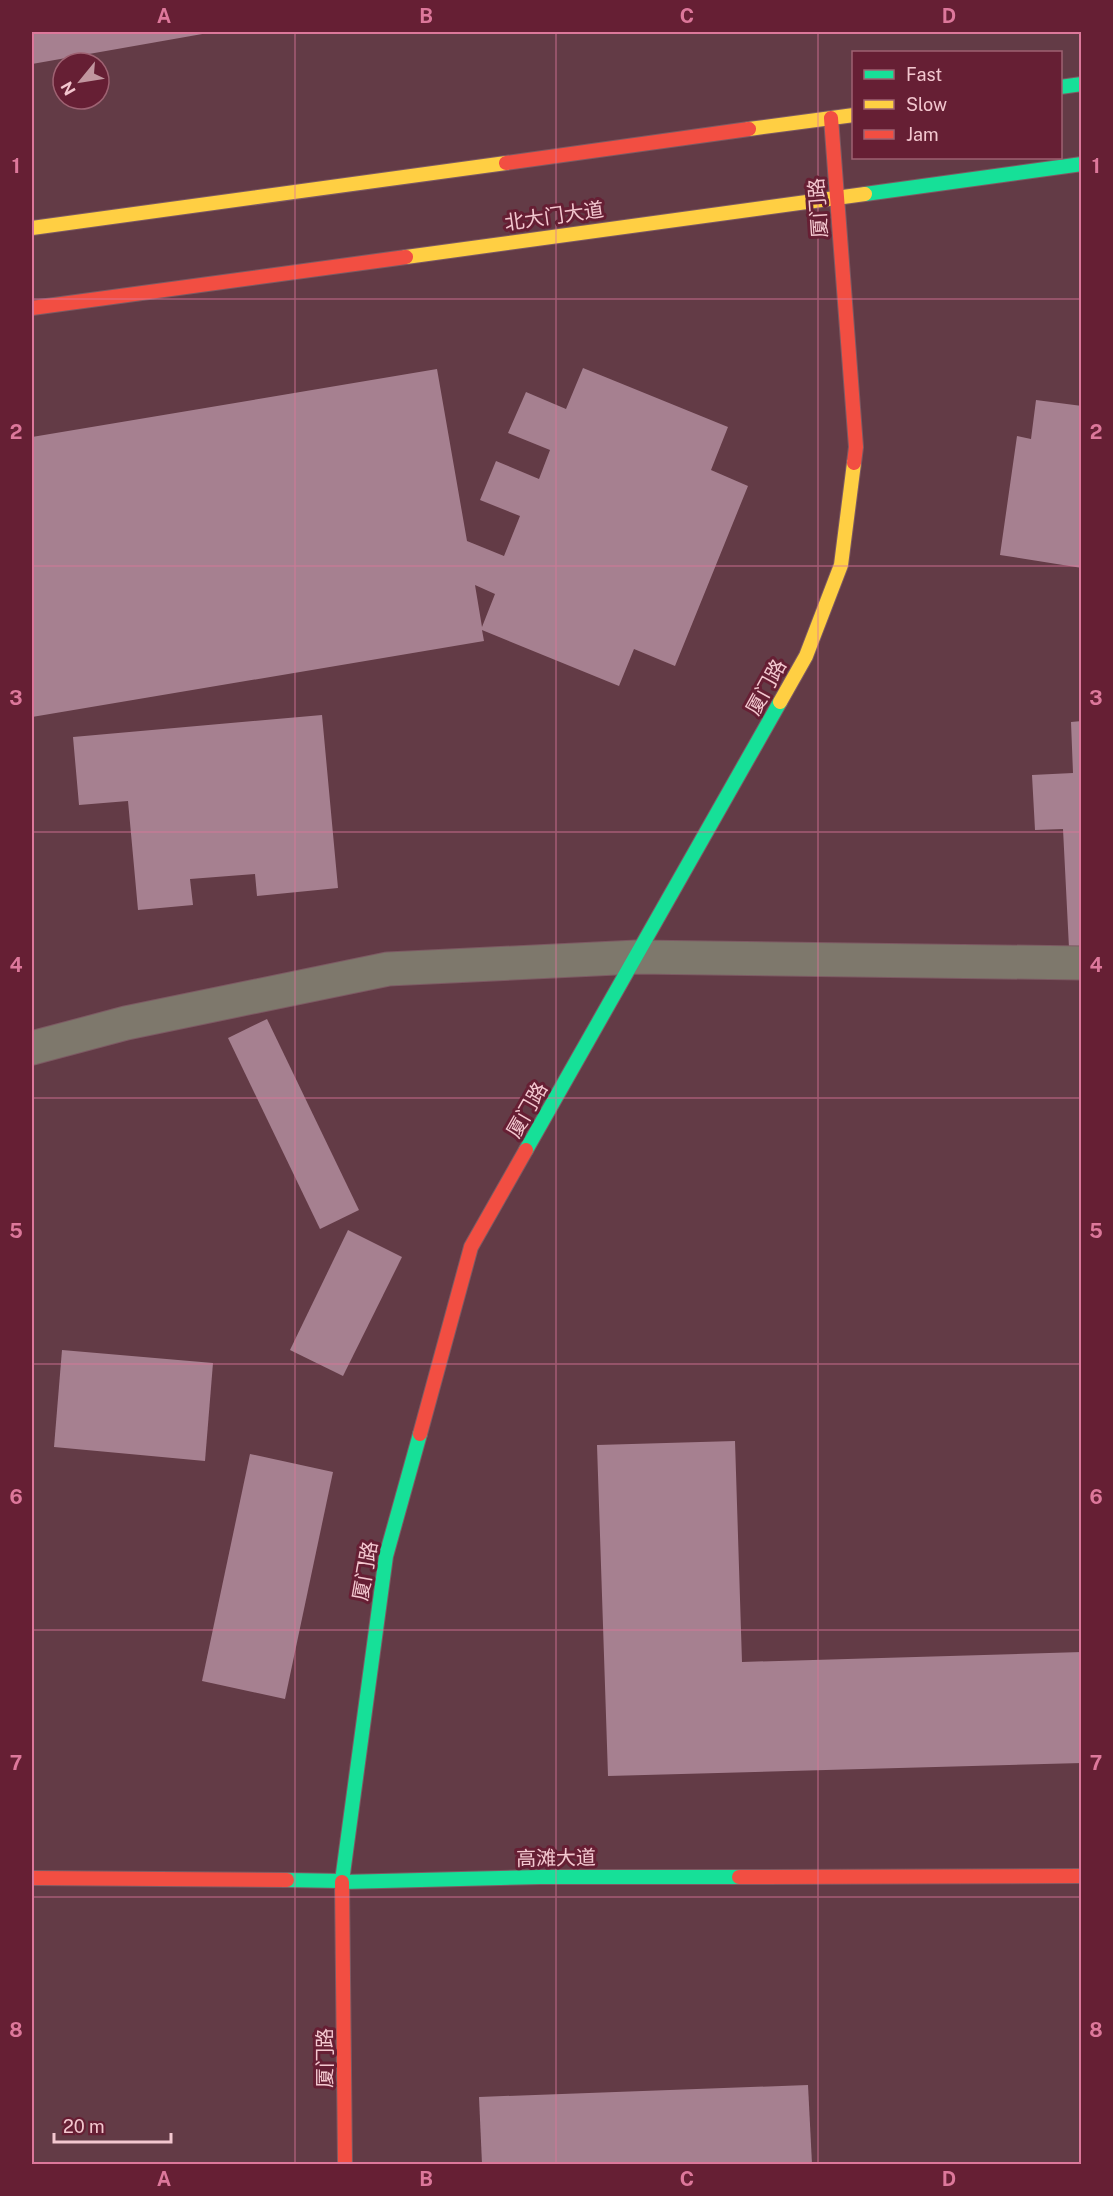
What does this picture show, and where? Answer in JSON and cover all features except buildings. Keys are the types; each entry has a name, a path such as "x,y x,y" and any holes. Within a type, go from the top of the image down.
{"main road":[{"path":"1062,87 1082,84"},
{"path":"32,228 852,114"},
{"name":"厦门路","path":"345,2164 342,1881 386,1556 471,1247 806,656 840,566 856,447 831,117"},
{"name":"北大门大道","path":"32,308 1082,164"},
{"name":"高滩大道","path":"32,1878 342,1881 540,1877 1082,1876"}],"street":[{"path":"32,1048 126,1023 388,969 637,957 1082,963"}],"traffic: fast":[{"path":"1062,87 1082,84"},
{"path":"865,194 1082,164"},
{"path":"526,1150 780,702"},
{"path":"287,1880 342,1881 386,1556 420,1434"},
{"path":"342,1882 540,1877 739,1877"}],"traffic: slow":[{"path":"749,129 852,115"},
{"path":"32,228 506,163"},
{"path":"406,257 865,194"},
{"path":"780,702 806,656 841,565 854,463"}],"traffic: jam":[{"path":"831,118 856,447 854,463"},
{"path":"506,163 749,129"},
{"path":"32,308 406,257"},
{"path":"420,1434 471,1247 526,1150"},
{"path":"739,1877 1082,1876"},
{"path":"32,1878 287,1880"},
{"path":"342,1882 345,2164"}]}
